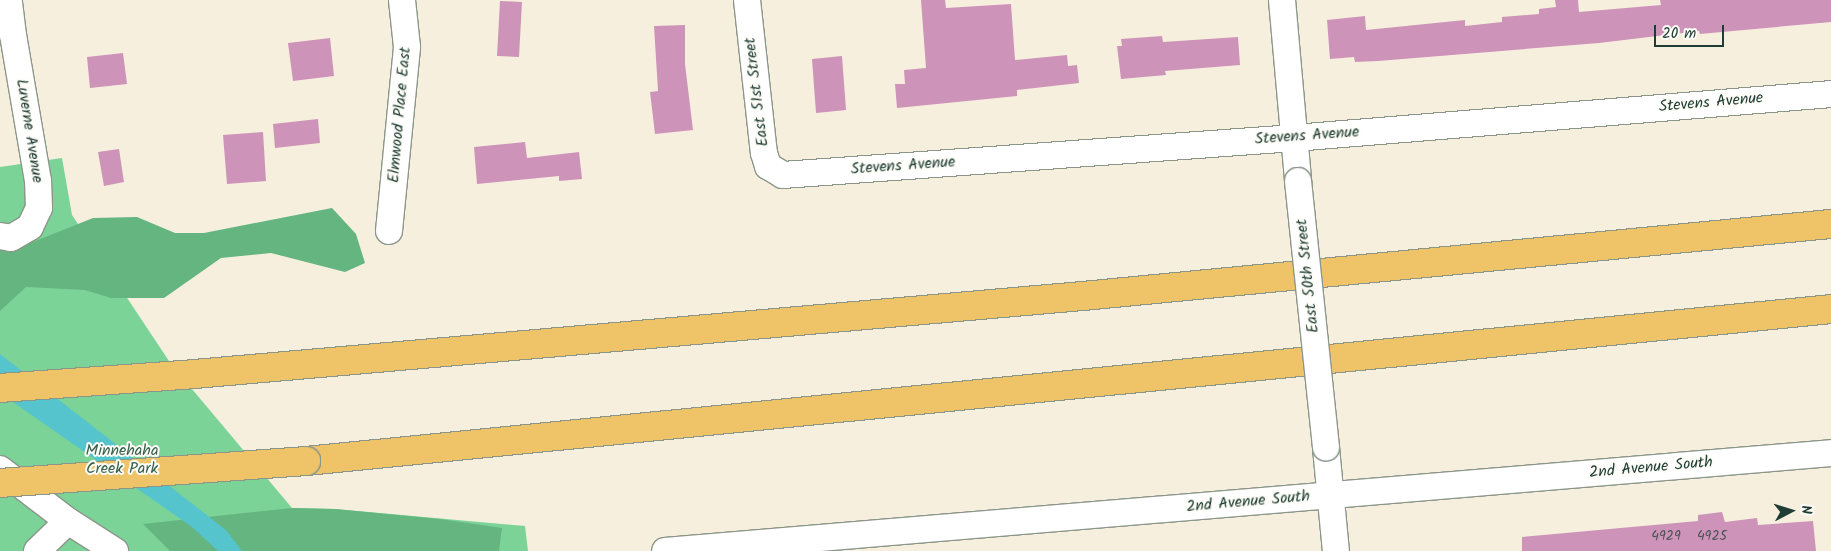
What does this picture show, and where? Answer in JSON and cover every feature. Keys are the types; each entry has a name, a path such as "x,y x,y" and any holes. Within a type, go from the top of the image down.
{"highway":[{"path":"0,388 183,375 1102,294 1831,224"},
{"path":"0,483 306,460 1831,309"}],"street":[{"name":"Luverne Avenue","path":"0,236 11,238 30,227 39,208 38,181 13,35 9,0"},
{"name":"Elmwood Place East","path":"389,230 408,47 402,0"},
{"name":"East 51st Street","path":"747,0 764,153 768,166 783,175"},
{"name":"East 50th Street","path":"1282,0 1298,181 1336,551"},
{"name":"Stevens Avenue","path":"783,175 1294,138 1831,94"},
{"name":"2nd Avenue South","path":"665,551 1831,453"},
{"path":"0,469 68,521 115,551"},
{"path":"37,551 68,521"}],"green space":[{"name":"Minnehaha Creek Park","path":"62,158 72,215 171,364 292,508 335,509 525,526 528,551 0,551 0,167"},
{"path":"332,208 356,234 365,263 345,272 271,253 221,258 164,298 111,298 85,290 26,287 0,311 0,250 8,252 93,218 137,217 175,233 204,233"},
{"path":"292,508 335,509 440,519 502,528 499,551 170,551 143,524"}],"water":[{"path":"0,354 226,530 242,551 218,551 192,527 0,393"}],"building":[{"path":"921,0 945,0 946,8 1011,4 1015,60 1067,55 1068,66 1077,65 1079,83 1017,90 1017,96 897,108 895,84 905,84 904,70 926,68"},
{"path":"1555,0 1578,0 1579,12 1661,5 1660,0 1831,0 1831,22 1700,34 1699,31 1599,43 1378,61 1355,62 1354,57 1330,59 1327,20 1365,16 1366,30 1465,20 1465,26 1502,22 1502,17 1539,14 1539,9 1556,7"},
{"path":"500,1 522,2 519,57 497,56"},
{"path":"685,25 685,64 693,130 655,134 650,92 658,91 654,26"},
{"path":"1162,36 1163,42 1238,37 1240,65 1165,71 1166,75 1121,79 1117,46 1122,46 1121,39"},
{"path":"330,38 334,76 293,81 288,43"},
{"path":"123,53 127,84 90,88 87,57"},
{"path":"842,56 846,110 816,113 812,59"},
{"path":"318,119 320,143 275,148 273,124"},
{"path":"263,132 266,181 227,184 223,135"},
{"path":"525,142 527,158 579,152 582,179 559,181 559,176 477,184 474,147"},
{"path":"119,149 124,182 104,186 98,152"},
{"path":"1722,512 1725,522 1757,518 1758,525 1813,521 1816,551 1522,551 1522,537 1698,521 1698,515"}]}
